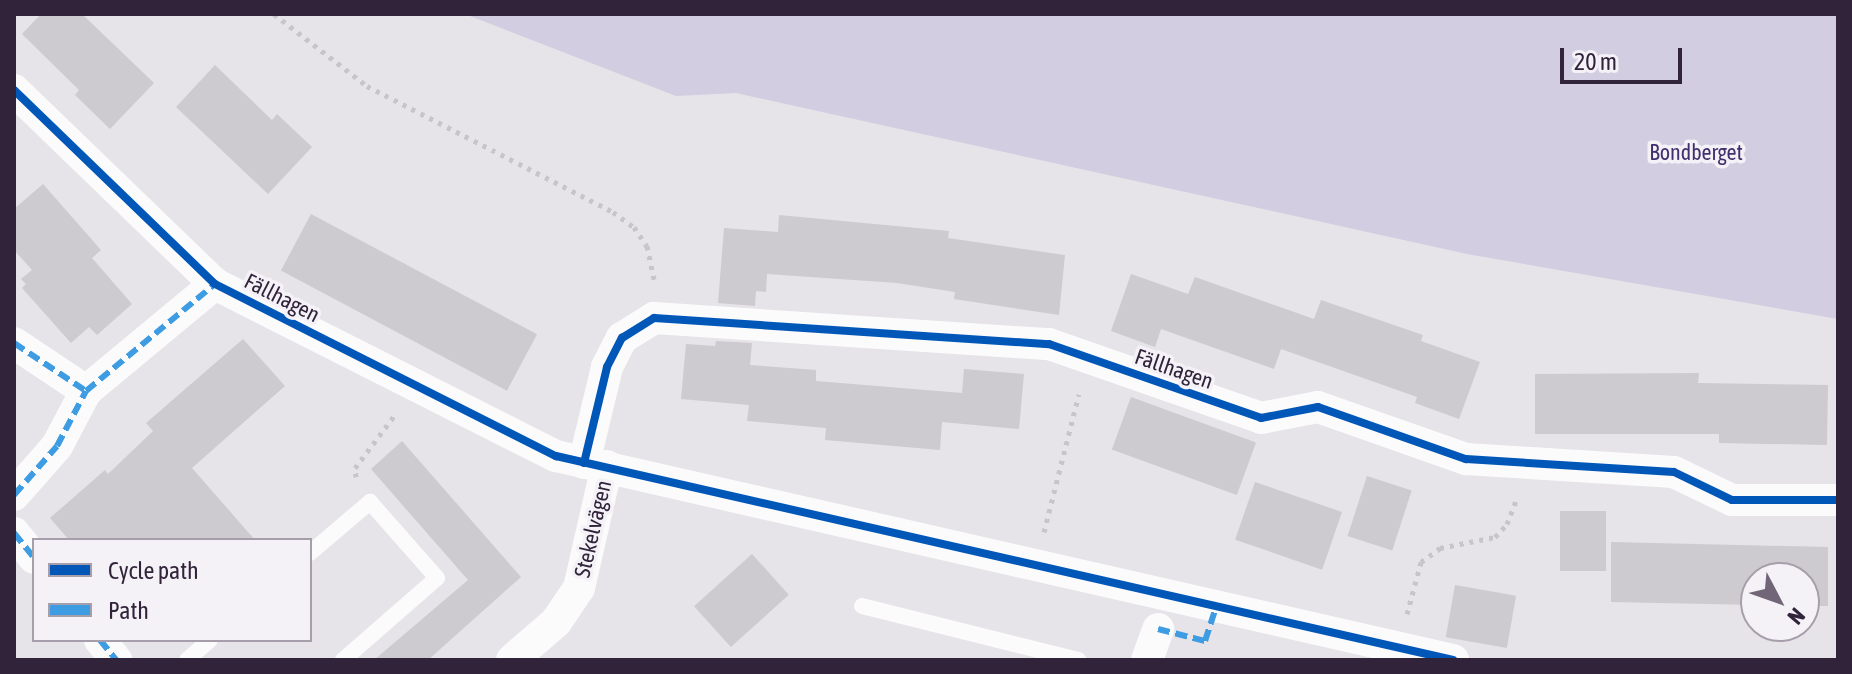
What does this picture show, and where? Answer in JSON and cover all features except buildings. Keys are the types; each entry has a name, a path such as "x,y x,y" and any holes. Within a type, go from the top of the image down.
{"street":[{"name":"Fällhagen","path":"14,90 215,284 556,456 1453,660"},
{"path":"14,495 57,446 86,391 215,284"},
{"name":"Fällhagen","path":"654,318 1049,344 1261,418 1318,407 1466,459 1524,466 1674,472 1732,500 1838,500"},
{"path":"595,465 607,367 622,338 654,318"},
{"path":"14,343 86,391"},
{"name":"Stekelvägen","path":"512,660 556,622 579,588 595,465"},
{"path":"14,533 32,556"},
{"path":"1147,660 1158,629"},
{"path":"102,642 116,660"}],"lane":[{"path":"312,551 370,502 437,578 343,660"},
{"path":"862,606 1078,660"},
{"path":"187,660 208,642"}],"path":[{"path":"274,14 367,86 634,227 655,269 654,318"},
{"path":"1035,566 1089,358"},
{"path":"370,502 356,483 355,468 417,386"},
{"path":"1400,650 1421,562 1440,548 1495,537 1516,504 1524,466"}],"green space":[{"name":"Bondberget","path":"465,14 1838,14 1838,319 1467,254 736,93 676,96"}],"marked path":[{"path":"14,343 86,391 215,284"},
{"path":"14,495 57,446 86,391"},
{"path":"14,533 32,556"},
{"path":"1158,629 1205,641 1216,608"},
{"path":"102,642 116,660"}],"cycle path":[{"path":"14,90 215,284 556,456 1453,660"},
{"path":"584,463 607,367 622,338 654,318 1049,344 1261,418 1318,407 1466,459 1674,472 1732,500 1838,500"}]}
